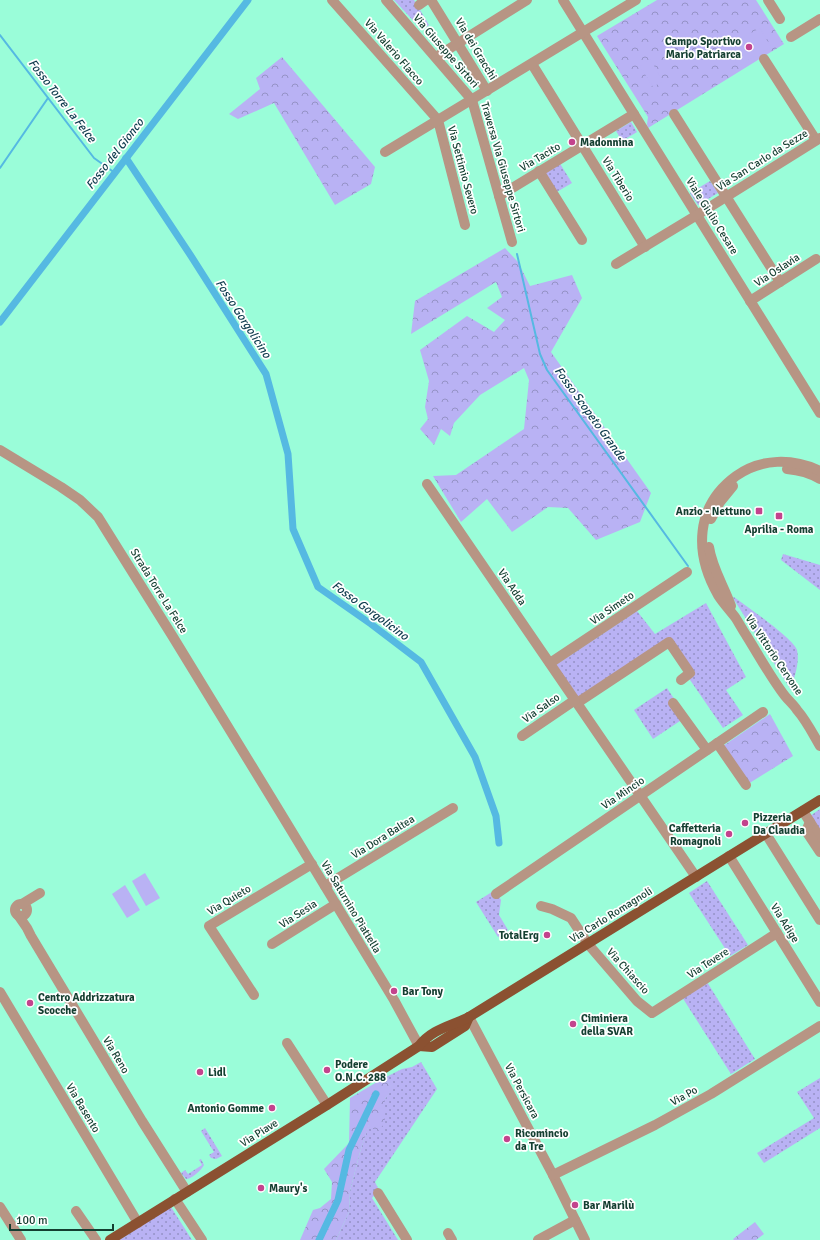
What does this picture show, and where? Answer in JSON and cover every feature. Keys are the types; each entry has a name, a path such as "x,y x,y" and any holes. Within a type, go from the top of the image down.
{"main road":[{"name":"Via Carlo Romagnoli","path":"469,1017 820,800"},
{"name":"Via Piave","path":"110,1240 419,1046 432,1047 464,1026 469,1017"}],"street":[{"name":"Via Valerio Flacco","path":"332,0 438,120"},
{"name":"Via Giuseppe Sirtori","path":"386,0 472,100"},
{"name":"Via dei Gracchi","path":"431,0 487,91"},
{"path":"436,57 527,0"},
{"name":"Viale Giulio Cesare","path":"563,0 820,413"},
{"name":"Via Giuseppe Sirtori","path":"386,152 636,0"},
{"path":"768,0 780,19"},
{"path":"791,37 820,20"},
{"path":"764,58 818,139"},
{"name":"Via Tiberio","path":"532,64 645,246"},
{"name":"Traversa Via Giuseppe Sirtori","path":"472,100 512,242"},
{"name":"Via Tacito","path":"499,196 634,114"},
{"path":"674,114 780,282"},
{"name":"Via Settimio Severo","path":"438,120 465,225"},
{"name":"Via San Carlo da Sezze","path":"616,264 818,139"},
{"path":"539,171 582,240"},
{"name":"Via Oslavia","path":"750,301 816,259"},
{"name":"Strada Torre La Felce","path":"0,450 61,487 80,500 98,517 173,636 260,781"},
{"name":"Via Vittorio Cervone","path":"820,471 808,466 794,463 777,462 749,468 723,487 714,497 704,521 701,540 706,566 719,596 735,618 785,697 798,710 820,746"},
{"name":"Via Vittorio Cervone","path":"735,618 725,590 714,569 709,548 709,528 720,502 740,481 762,470 774,468 794,470 813,475 820,479"},
{"name":"Via Adda","path":"427,484 696,877"},
{"name":"Via Simeto","path":"550,663 688,572"},
{"path":"576,701 669,642 690,673 681,680"},
{"name":"Via Salso","path":"522,736 576,701"},
{"path":"673,703 707,750"},
{"name":"Via Mincio","path":"496,894 763,712"},
{"path":"717,743 746,785"},
{"name":"Via Saturnino Piattella","path":"260,781 394,1000 419,1046"},
{"name":"Via Dora Baltea","path":"325,886 453,808"},
{"path":"803,811 820,838"},
{"path":"810,822 806,831 820,852"},
{"path":"766,834 820,920"},
{"name":"Via Adige","path":"729,856 820,1002"},
{"name":"Via Quieto","path":"254,995 209,926 312,864"},
{"name":"Via Reno","path":"36,895 24,910 27,928 31,936 142,1121 187,1192"},
{"name":"Via Sesia","path":"272,944 336,904"},
{"name":"Via Chiascio","path":"541,906 552,909 571,918 588,944 638,1001 652,1013"},
{"name":"Via Tevere","path":"652,1013 776,933"},
{"name":"Via Basento","path":"0,992 4,1007 138,1223"},
{"name":"Via Persicara","path":"469,1017 553,1175 585,1240"},
{"name":"Via Po","path":"553,1175 655,1125 711,1094 820,1026"},
{"path":"287,1043 327,1105"},
{"path":"378,1193 407,1240"},
{"path":"176,1199 202,1240"},
{"path":"0,1207 21,1240"},
{"path":"76,1211 96,1240"},
{"path":"538,1240 575,1220"}],"green space":[{"path":"394,0 414,0 429,25 422,30"},
{"path":"657,0 756,0 784,44 648,128 648,117 597,36"},
{"name":"Campo Sportivo Mario Patriarca","path":"760,28 771,47 738,66 727,47"},
{"path":"282,57 375,167 371,184 335,205 274,103 238,119 229,114 260,89 256,78"},
{"path":"650,59 663,81 653,87 640,66"},
{"path":"631,122 637,132 622,141 616,131"},
{"path":"559,162 572,183 555,193 543,172"},
{"path":"710,181 718,193 698,205 690,193"},
{"path":"505,248 518,262 530,286 572,275 582,298 551,352 651,493 640,522 596,540 568,508 548,507 512,532 487,499 461,522 433,476 456,475 524,429 529,380 524,368 480,395 454,423 450,436 441,429 434,445 420,429 428,419 425,407 429,381 420,350 467,316 494,332 505,320 487,308 502,297 496,282 411,334 415,301"},
{"path":"783,554 820,565 820,590 781,560"},
{"path":"734,597 788,638 794,645 797,650 798,660 791,690 733,598"},
{"path":"706,603 746,677 726,690 743,715 723,728 688,677 669,638 577,700 554,666 637,611 655,634"},
{"path":"667,688 686,717 653,739 634,710"},
{"path":"770,714 793,756 748,784 723,746"},
{"path":"820,809 820,832 810,816"},
{"path":"145,873 160,898 146,906 132,881"},
{"path":"707,881 748,945 730,956 689,893"},
{"path":"125,885 140,910 127,918 112,894"},
{"path":"495,890 501,900 499,915 508,930 498,937 476,902"},
{"path":"707,982 755,1059 731,1074 682,997"},
{"path":"421,1062 437,1089 375,1182 379,1190 372,1198 398,1240 336,1240 349,1212 350,1191 369,1124 385,1123 385,1099 393,1087 382,1079"},
{"path":"820,1078 820,1128 764,1163 757,1153 814,1118 797,1092"},
{"path":"382,1079 394,1087 385,1099 385,1123 377,1132 369,1125 350,1191 349,1212 336,1240 300,1240 313,1210 320,1208 331,1199 332,1182 324,1169 349,1143 350,1098"},
{"path":"205,1128 222,1156 216,1159 211,1158 209,1155 214,1152 201,1131"},
{"path":"201,1159 204,1165 203,1167 193,1176 186,1179 181,1173 185,1170 188,1174 202,1165 199,1160"},
{"path":"171,1207 192,1240 119,1240"},
{"path":"755,1222 764,1234 756,1240 733,1239"}],"waterway":[{"name":"Fosso del Gionco","path":"0,322 248,0"},
{"name":"Fosso Torre La Felce","path":"0,35 94,158 115,173"},
{"path":"0,168 48,98"},
{"name":"Fosso Gorgolicino","path":"126,158 191,256 266,374 288,454 293,529 318,587 371,624 421,662 475,757 496,816 499,843"},
{"name":"Fosso Scopeto Grande","path":"517,254 540,354 547,370 688,566"},
{"name":"Fosso Gorgolicino","path":"319,1240 338,1200 349,1150 376,1094"}],"place":[{"name":"Campo Sportivo Mario Patriarca","path":"749,47"},
{"name":"Madonnina","path":"572,142"},
{"name":"Anzio - Nettuno","path":"759,511"},
{"name":"Aprilia - Roma","path":"779,516"},
{"name":"Pizzeria Da Claudia","path":"745,823"},
{"name":"Caffetteria Romagnoli","path":"729,834"},
{"name":"TotalErg","path":"547,935"},
{"name":"Bar Tony","path":"394,991"},
{"name":"Centro Addrizzatura Scocche","path":"30,1003"},
{"name":"Ciminiera della SVAR","path":"573,1024"},
{"name":"Podere O.N.C. 288","path":"327,1070"},
{"name":"Lidl","path":"200,1072"},
{"name":"Antonio Gomme","path":"272,1108"},
{"name":"Ricomincio da Tre","path":"507,1139"},
{"name":"Maury's","path":"261,1188"},
{"name":"Bar Marilù","path":"575,1205"}]}
